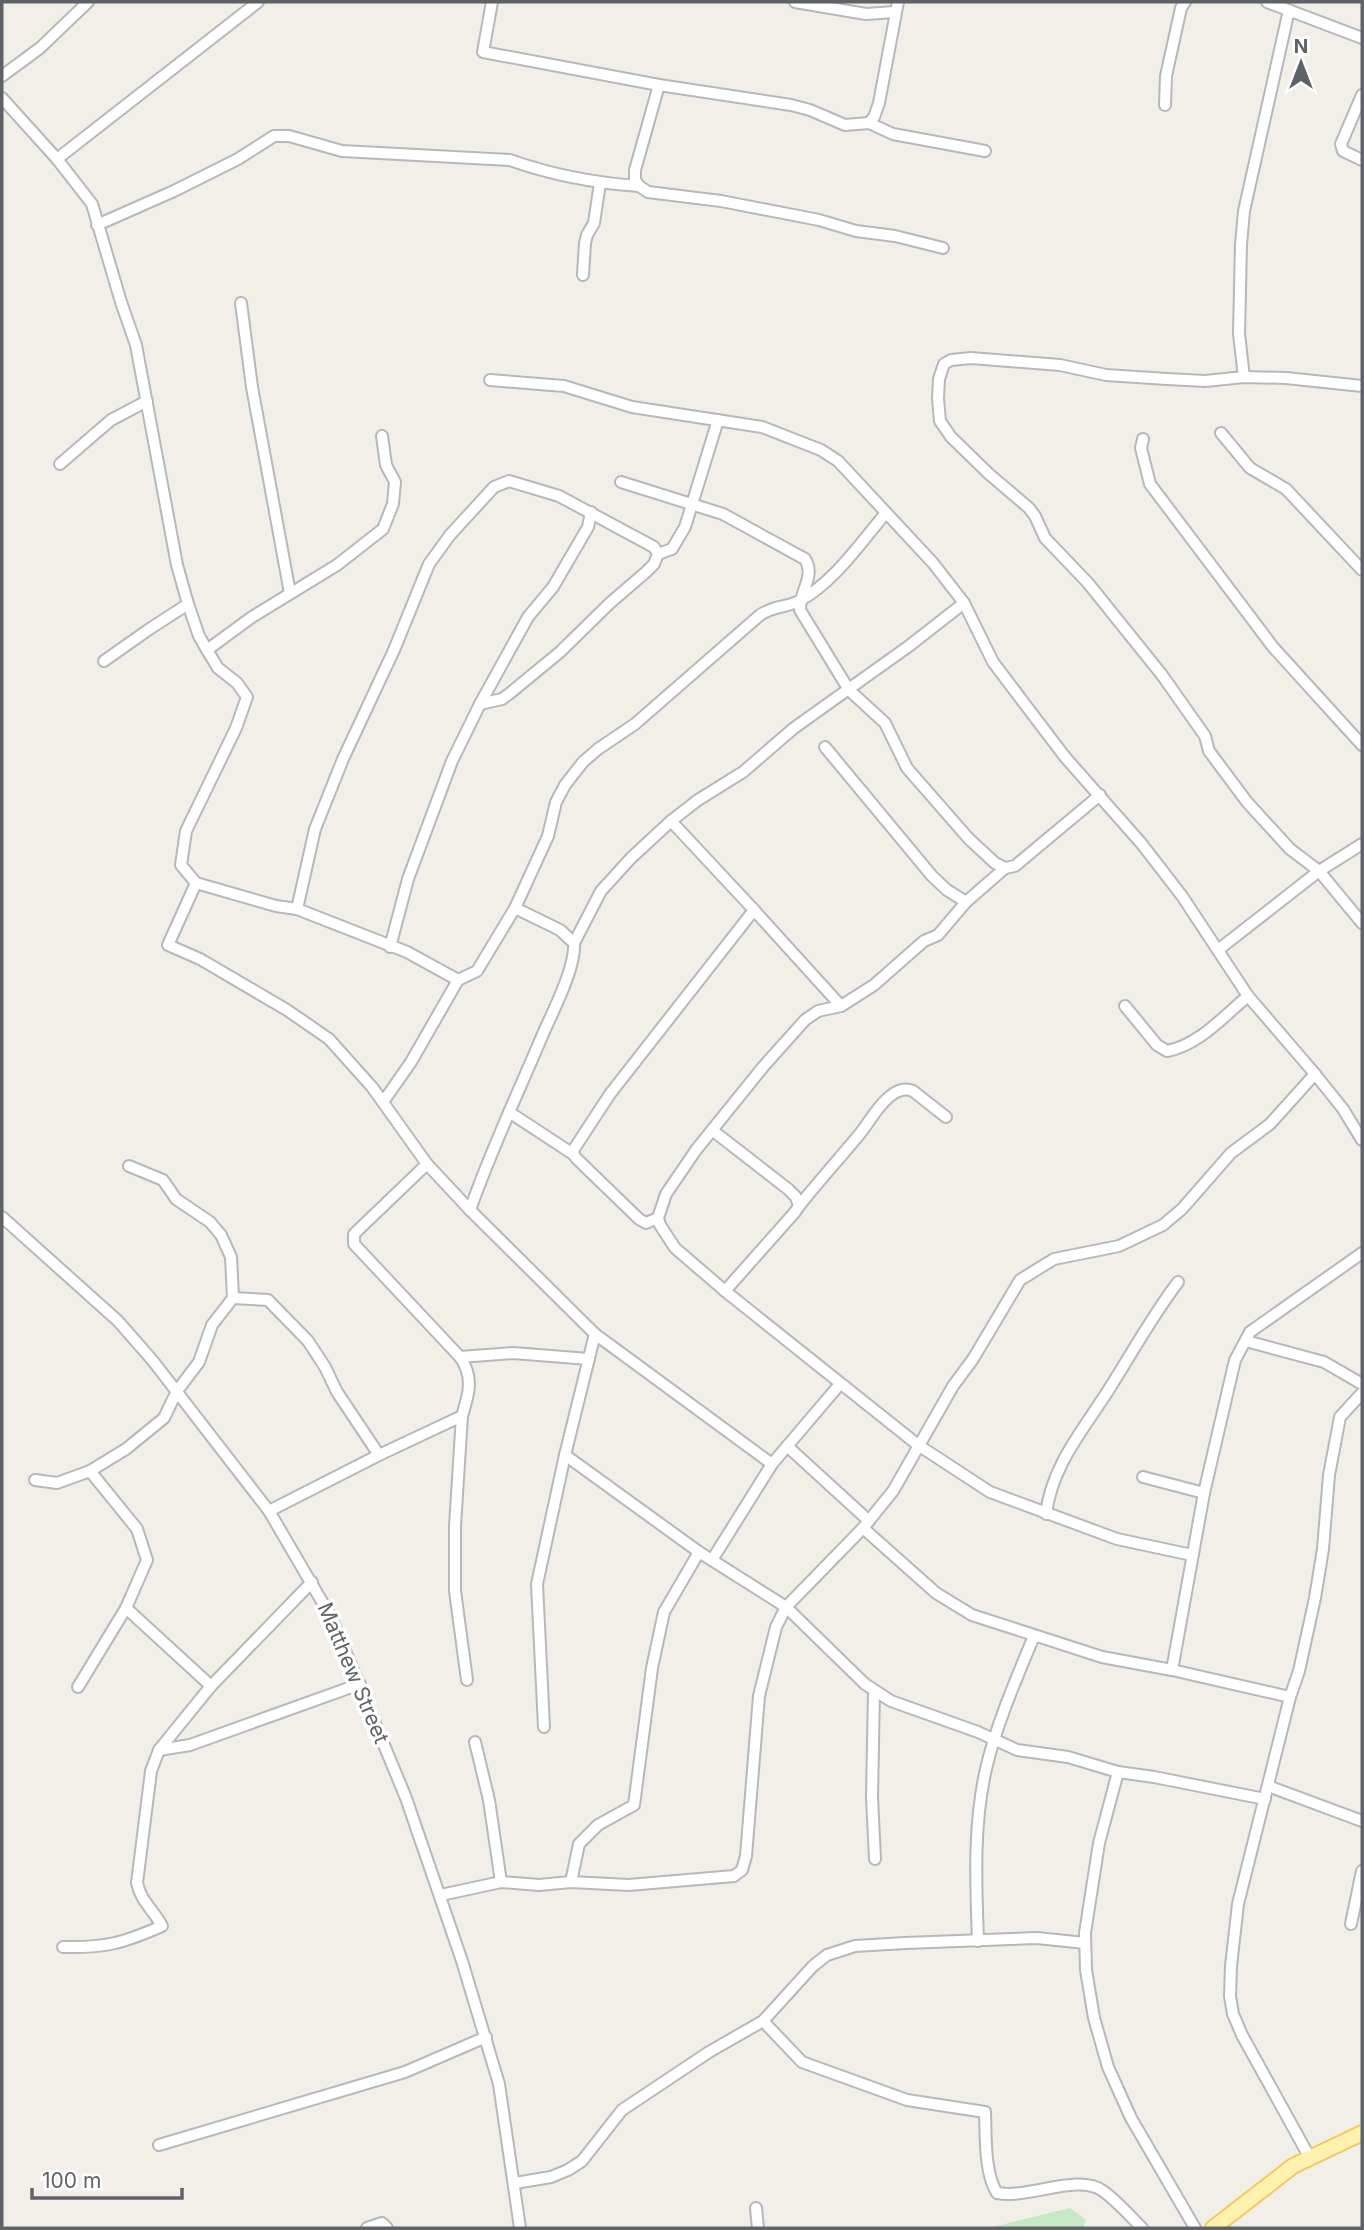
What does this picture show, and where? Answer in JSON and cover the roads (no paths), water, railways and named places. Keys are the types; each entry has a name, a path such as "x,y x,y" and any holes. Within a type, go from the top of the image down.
{"main road":[{"path":"1213,2228 1279,2176 1362,2133"}],"street":[{"path":"2,76 40,48 88,2"},
{"path":"57,159 258,2"},
{"path":"492,2 483,52 810,110 845,125 869,123 893,134 985,151"},
{"path":"794,2 866,14 896,7 878,103 869,123"},
{"path":"1165,105 1166,76 1181,8 1185,2"},
{"path":"1266,2 1362,37"},
{"path":"1244,377 1240,334 1244,211 1289,10"},
{"path":"639,186 635,180 635,170 660,85"},
{"path":"1362,95 1341,144 1343,151 1362,160"},
{"path":"2,98 57,159 92,204 136,345 177,565 188,604 199,636 218,668 237,683 247,697 231,739 186,831 181,864 196,883 276,906 297,909 407,952 458,980"},
{"path":"97,225 238,159 274,136 289,136 342,151 510,160 536,169 600,183 639,186 648,191 721,201 943,248"},
{"path":"583,275 587,235 594,223 600,183"},
{"path":"241,303 252,387 290,593"},
{"path":"1362,386 1305,379 1244,377 1205,381 1106,375 1060,365 971,358 951,360 944,364 939,379 938,413 944,428 964,451 1029,508 1045,538 1088,583 1162,675 1205,736 1209,751 1247,802 1290,849 1319,872 1362,923"},
{"path":"491,380 564,386 632,407 762,427 821,450 838,461 933,563 964,603 993,662 1065,757 1100,795 1182,896 1248,996 1343,1109 1362,1140"},
{"path":"60,464 111,420 147,401"},
{"path":"480,704 502,699 509,694 560,652 646,572 654,564 658,554 672,549 685,527 718,420"},
{"path":"1221,433 1250,468 1286,489 1362,570"},
{"path":"207,650 252,617 337,565 383,529 393,504 395,482 386,465 382,436"},
{"path":"1143,439 1141,449 1150,484 1273,647 1362,746"},
{"path":"297,909 315,829 429,564 450,535 494,487 509,481 559,496 654,547 658,554"},
{"path":"621,482 723,514 805,559 810,572 800,601 800,610 849,690 885,723 907,768 969,839 995,863 1005,867 1015,866 1100,795"},
{"path":"390,947 408,879 447,774 480,704 528,617 554,587 588,527 592,512"},
{"path":"383,1102 437,1019 458,980 477,971 515,908 548,836 556,802 583,762 635,724 769,608 800,601 838,570 886,513"},
{"path":"470,1210 485,1166 553,1011 575,954 575,943 601,891 631,858 671,821 698,800 743,772 794,728 964,603"},
{"path":"104,661 188,604"},
{"path":"825,747 932,876 966,902"},
{"path":"671,821 841,1006"},
{"path":"1219,950 1319,872 1362,844"},
{"path":"1005,867 966,902 937,934 924,941 874,985 841,1006 818,1011 805,1020 712,1130 666,1194 658,1218 675,1248 724,1291 918,1446 990,1492 1117,1539 1192,1555"},
{"path":"196,883 168,945 200,958 287,1010 329,1039 372,1087 427,1164 596,1334 772,1464"},
{"path":"515,908 560,930 575,943"},
{"path":"573,1154 610,1094 754,910"},
{"path":"1125,1006 1157,1045 1167,1051 1180,1049 1205,1033 1248,996"},
{"path":"441,1895 501,1882 539,1885 571,1882 629,1885 734,1876 742,1870 746,1856 759,1696 776,1627 786,1607 866,1524 893,1491 1020,1280 1054,1259 1119,1246 1163,1225 1182,1209 1231,1153 1270,1124 1315,1074"},
{"path":"724,1291 795,1212 888,1098 907,1088 946,1117"},
{"path":"509,1112 573,1154 639,1219 646,1223 658,1218"},
{"path":"712,1130 788,1189 796,1196 799,1206"},
{"path":"427,1164 354,1234 354,1244 460,1357 469,1370 468,1397 462,1416 455,1526 456,1591 467,1681"},
{"path":"35,1480 57,1483 90,1471 126,1450 164,1418 177,1391 199,1362 212,1325 233,1298 231,1257 221,1235 210,1223 176,1199 163,1180 129,1166"},
{"name":"Matthew Street","path":"2,1217 118,1321 177,1391 269,1511 331,1617 406,1798 441,1895 486,2037 499,2084 520,2228"},
{"path":"1172,1671 1204,1493 1235,1360 1250,1332 1362,1253"},
{"path":"1046,1514 1048,1496 1068,1451 1161,1304 1178,1282"},
{"path":"233,1298 268,1300 308,1342 379,1455"},
{"path":"544,1727 537,1584 565,1455 596,1334"},
{"path":"1246,1341 1324,1362 1362,1384"},
{"path":"460,1357 513,1353 589,1359"},
{"path":"712,1560 772,1464 839,1384"},
{"path":"1310,2158 1233,2014 1230,1996 1231,1966 1238,1904 1290,1698 1300,1671 1315,1598 1324,1549 1329,1475 1340,1416 1362,1393"},
{"path":"269,1511 462,1416"},
{"path":"787,1447 936,1593 972,1615 1102,1657 1290,1698"},
{"path":"565,1455 699,1552 786,1607 874,1691 900,1705 978,1732 1017,1749 1068,1757 1118,1772 1265,1799"},
{"path":"78,1687 126,1608 147,1560 137,1529 90,1471"},
{"path":"1143,1477 1204,1493"},
{"path":"571,1882 579,1844 598,1825 634,1805 652,1668 664,1612 699,1552"},
{"path":"63,1947 109,1946 162,1926 157,1916 140,1898 137,1883 150,1772 159,1750 211,1686 312,1582"},
{"path":"126,1608 211,1686"},
{"path":"978,1941 975,1868 986,1769 1034,1636"},
{"path":"159,1750 190,1745 360,1684"},
{"path":"874,1691 874,1859"},
{"path":"475,1742 489,1800 501,1882"},
{"path":"1118,1772 1099,1843 1085,1943 1094,2018 1108,2067 1131,2118 1195,2228"},
{"path":"1268,1786 1362,1821"},
{"path":"1351,1924 1362,1871"},
{"path":"515,2183 551,2177 582,2161 622,2110 709,2052 762,2021 813,1966 827,1955 855,1946 1037,1938 1085,1943"},
{"path":"762,2021 802,2062 907,2100 985,2112 986,2148 992,2186 997,2193 1011,2196 1080,2183 1101,2189 1142,2228"},
{"path":"159,2145 405,2072 486,2037"},
{"path":"756,2208 758,2228"},
{"path":"366,2228 382,2223 387,2228"}]}
